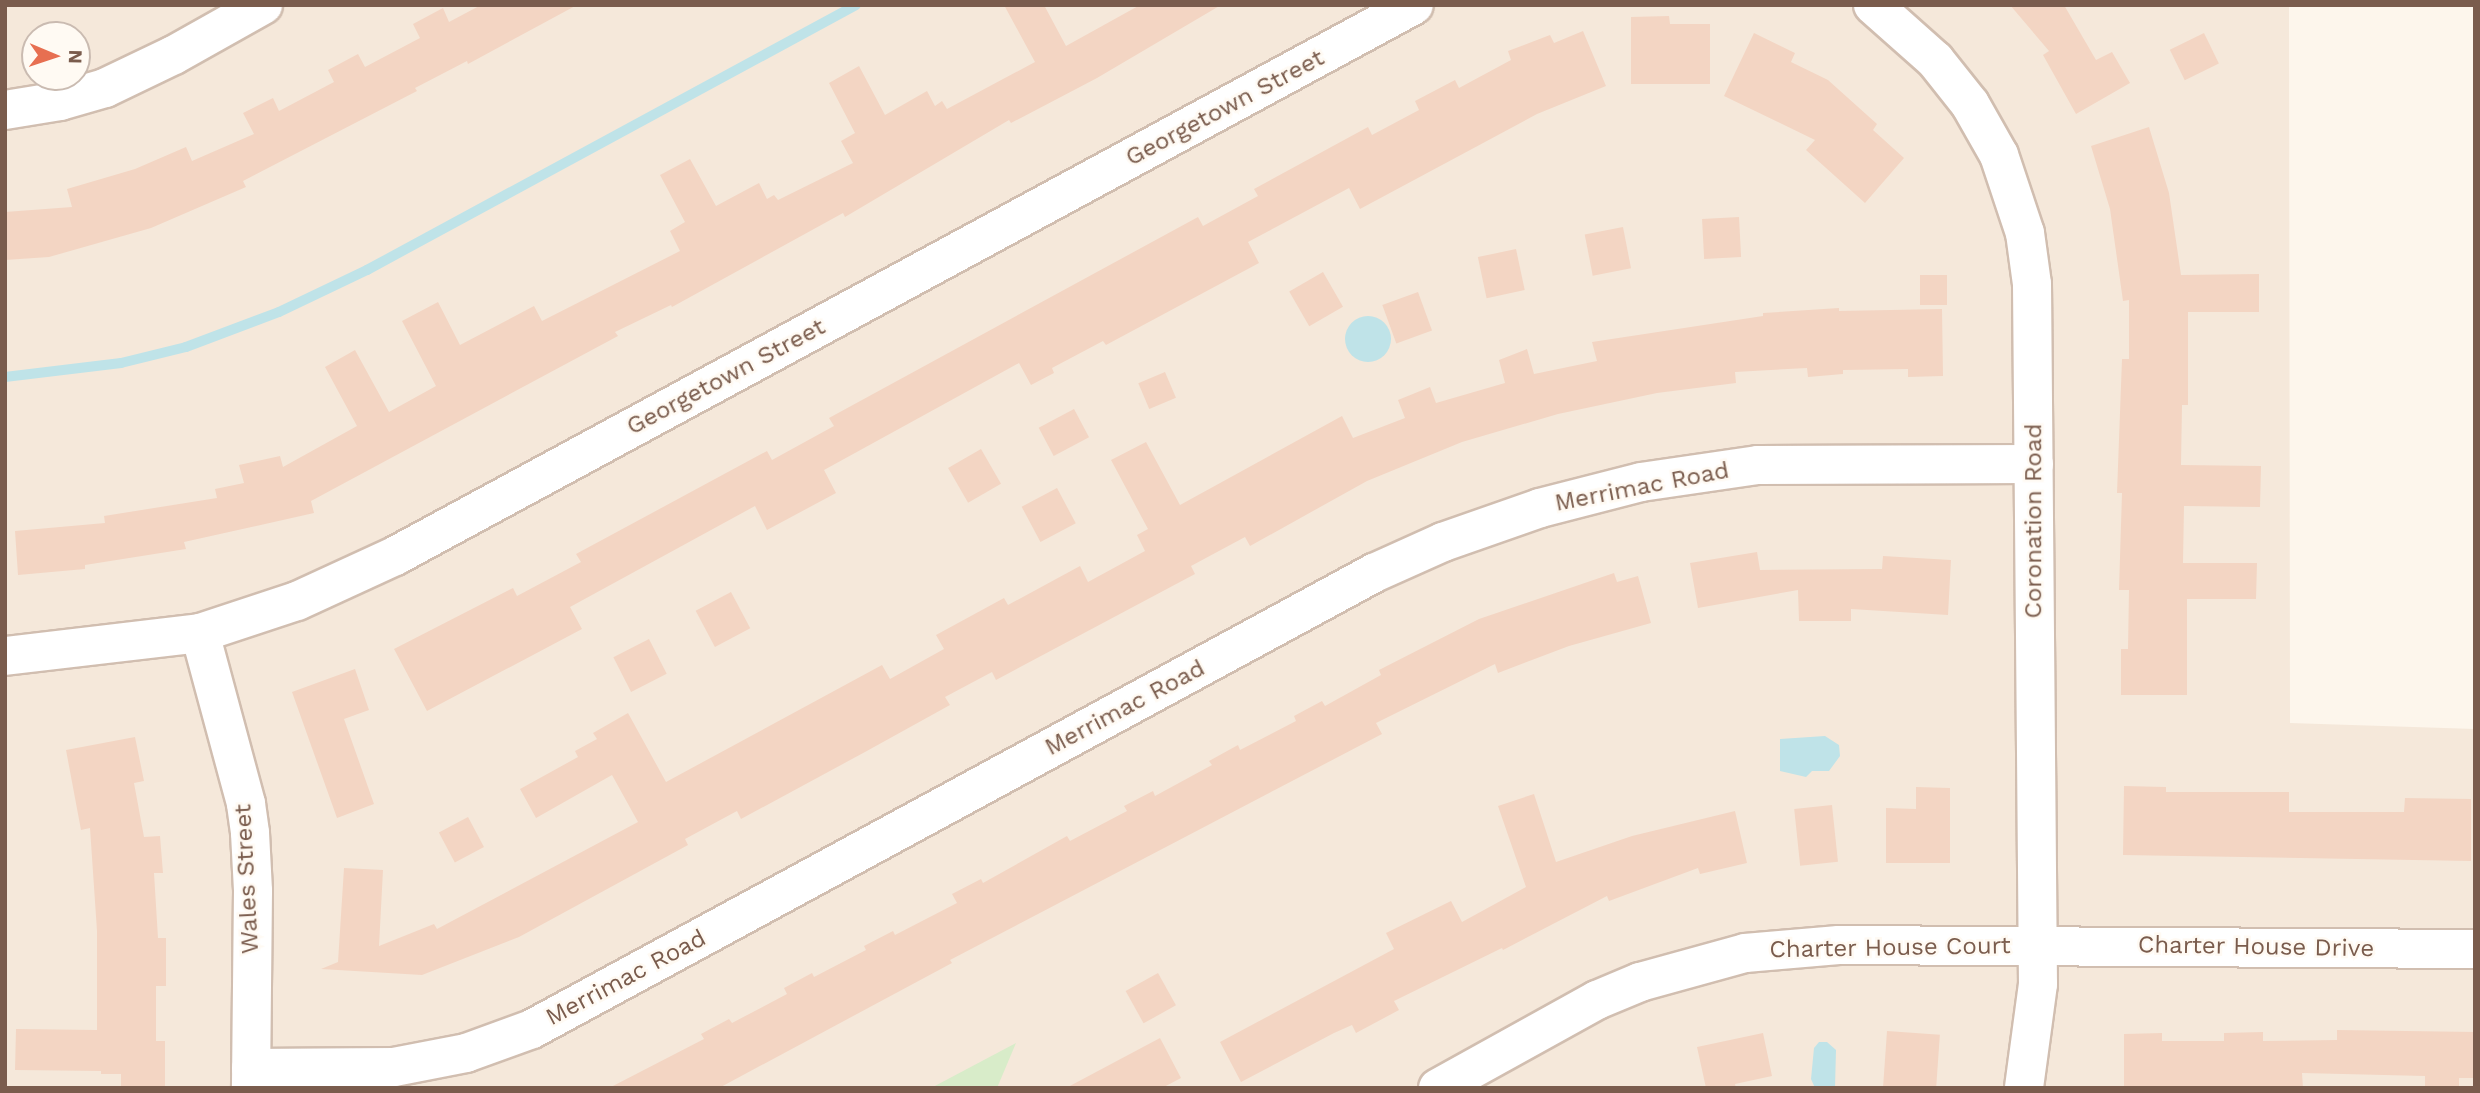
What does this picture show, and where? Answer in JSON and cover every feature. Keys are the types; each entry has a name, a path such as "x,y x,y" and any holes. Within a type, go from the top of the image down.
{"street":[{"name":"Georgetown Street","path":"5,656 200,633 297,601 396,556 1414,5"},
{"name":"Coronation Road","path":"1873,5 1935,60 1970,104 1999,155 2025,233 2032,284 2038,984 2024,1088"},
{"path":"5,110 60,102 105,88 174,55 255,7"},
{"name":"Merrimac Road","path":"251,1078 394,1067 466,1053 532,1029 1374,573 1443,542 1540,508 1641,482 1759,465 2034,464"},
{"name":"Wales Street","path":"200,633 246,804 250,833 253,891 251,1078"},
{"name":"Charter House Court","path":"1438,1088 1597,1000 1640,982 1745,953 1839,945 2037,945"},
{"name":"Charter House Drive","path":"2037,945 2475,949"}],"shaded area":[{"path":"5,5 2289,5 2290,723 2475,729 2475,1088 5,1088"}],"green space":[{"path":"1016,1043 997,1088 931,1088"}],"water":[{"path":"1368,316 1384,323 1391,339 1384,355 1368,362 1352,355 1345,339 1352,323"},
{"path":"1825,736 1839,745 1840,756 1829,771 1812,771 1806,777 1780,771 1780,739"},
{"path":"1819,1042 1827,1042 1836,1050 1835,1088 1815,1088 1811,1079 1814,1048"}],"building":[{"path":"481,5 577,5 243,181 246,187 151,228 49,257 5,260 5,212 72,207 67,189 135,169 186,147 192,161 254,134 243,113 273,98 279,111 334,82 328,70 358,54 365,67 420,38 413,24 443,8 449,22"},
{"path":"1004,5 1044,5 1066,46 1140,5 1221,5 1097,78 1011,123 1009,120 845,217 843,213 672,307 671,305 615,332 618,336 311,501 314,513 184,542 186,549 85,565 85,569 18,575 15,531 105,523 104,516 217,498 215,489 244,483 239,465 280,456 283,467 357,426 325,367 355,350 389,412 436,386 402,321 438,302 460,345 534,306 542,321 680,251 670,231 685,222 660,175 690,159 716,206 759,183 767,199 774,195 778,200 853,163 841,141 855,133 829,83 859,66 885,115 927,91 935,106 942,101 947,109 1035,62"},
{"path":"2010,5 2064,5 2096,60 2112,52 2130,83 2076,114 2043,55 2049,51"},
{"path":"1669,16 1670,24 1710,24 1710,84 1631,84 1631,17"},
{"path":"1583,31 1606,86 1537,114 1360,209 1349,188 1248,242 1259,263 1106,345 1103,341 1052,368 1054,373 1031,385 1019,363 824,470 836,493 767,530 755,506 570,607 582,629 427,711 394,649 513,588 517,596 581,562 576,554 767,451 772,460 834,426 829,418 1198,217 1203,226 1258,196 1254,189 1368,127 1372,135 1419,110 1415,101 1455,80 1459,88 1511,60 1508,51 1550,35 1554,43"},
{"path":"1754,33 1795,53 1791,62 1828,80 1877,124 1873,130 1904,158 1865,203 1806,150 1815,140 1724,96"},
{"path":"2204,33 2219,64 2185,80 2170,50"},
{"path":"2149,127 2169,193 2181,275 2259,274 2259,312 2188,312 2188,405 2182,405 2181,465 2261,466 2260,507 2184,506 2183,563 2257,563 2256,599 2187,599 2187,695 2121,695 2121,649 2128,649 2129,590 2119,590 2122,493 2117,493 2122,359 2129,359 2129,300 2123,301 2110,209 2091,146"},
{"path":"1739,217 1741,257 1704,259 1702,219"},
{"path":"1623,227 1631,268 1593,276 1585,234"},
{"path":"1516,249 1525,290 1487,298 1478,257"},
{"path":"1323,272 1343,307 1309,326 1289,292"},
{"path":"1920,275 1947,275 1947,305 1920,305"},
{"path":"1418,292 1432,331 1396,344 1382,305"},
{"path":"1839,308 1839,311 1942,309 1943,376 1908,377 1908,369 1843,370 1843,374 1808,377 1807,368 1735,372 1736,383 1657,393 1558,414 1462,442 1367,481 1250,546 1245,537 1191,566 1195,574 996,680 992,672 945,697 950,705 741,819 737,811 685,839 688,845 519,937 422,975 321,969 338,962 344,868 383,870 379,946 434,924 437,929 638,822 612,775 536,818 520,789 578,757 575,751 597,739 593,733 628,713 666,782 882,665 890,679 944,649 936,635 1004,598 1008,605 1080,566 1088,582 1145,551 1137,535 1148,529 1111,460 1146,442 1180,505 1342,416 1353,438 1405,418 1398,400 1430,387 1436,403 1505,383 1499,360 1527,349 1534,374 1597,361 1592,342 1763,316 1763,313"},
{"path":"1165,372 1176,398 1149,409 1138,383"},
{"path":"1074,409 1089,437 1054,456 1039,428"},
{"path":"981,449 1001,484 968,503 948,468"},
{"path":"1057,488 1076,523 1040,542 1022,507"},
{"path":"1757,552 1760,570 1882,569 1883,556 1951,560 1948,615 1851,609 1851,621 1799,621 1798,590 1698,608 1690,563"},
{"path":"1614,573 1617,582 1638,576 1651,623 1569,646 1498,673 1495,664 1376,723 1382,734 950,960 952,963 719,1088 609,1088 704,1039 701,1034 729,1019 732,1023 787,994 784,988 812,973 814,977 866,950 864,946 893,931 895,935 957,903 952,894 981,879 983,883 1067,836 1070,841 1127,811 1124,806 1153,791 1155,796 1212,765 1209,761 1238,745 1240,750 1296,721 1294,716 1322,701 1325,706 1381,675 1379,670 1479,619"},
{"path":"731,592 750,628 715,647 696,611"},
{"path":"649,639 667,674 631,692 613,657"},
{"path":"355,669 369,710 344,719 374,804 337,818 292,692"},
{"path":"135,737 144,781 134,783 144,837 160,836 163,873 154,873 158,938 166,938 166,986 156,986 156,1041 165,1041 165,1088 121,1088 121,1074 101,1074 101,1071 15,1070 16,1029 97,1030 97,931 90,828 81,830 66,750"},
{"path":"2124,786 2166,787 2166,792 2289,792 2289,812 2404,812 2405,798 2471,799 2471,861 2123,855"},
{"path":"1916,787 1950,788 1950,863 1886,863 1886,808 1916,809"},
{"path":"1534,794 1556,862 1632,836 1735,811 1747,863 1700,874 1698,868 1609,901 1607,896 1503,950 1502,948 1394,1001 1399,1010 1356,1033 1352,1025 1241,1082 1220,1042 1394,949 1386,933 1451,901 1462,922 1526,887 1498,806"},
{"path":"1832,805 1838,862 1800,866 1794,809"},
{"path":"468,817 484,847 455,863 439,832"},
{"path":"1158,973 1176,1005 1144,1023 1126,991"},
{"path":"2337,1030 2475,1032 2475,1078 2459,1078 2459,1088 2425,1088 2425,1076 2302,1073 2303,1088 2124,1088 2124,1034 2162,1033 2162,1041 2224,1041 2224,1033 2263,1032 2263,1041 2337,1040"},
{"path":"1887,1031 1940,1035 1936,1088 1883,1088"},
{"path":"1763,1033 1772,1076 1735,1084 1736,1088 1706,1088 1697,1047"},
{"path":"1160,1038 1181,1078 1162,1088 1066,1088"}],"waterway":[{"path":"5,377 121,363 186,347 279,312 367,270 856,5"}]}
